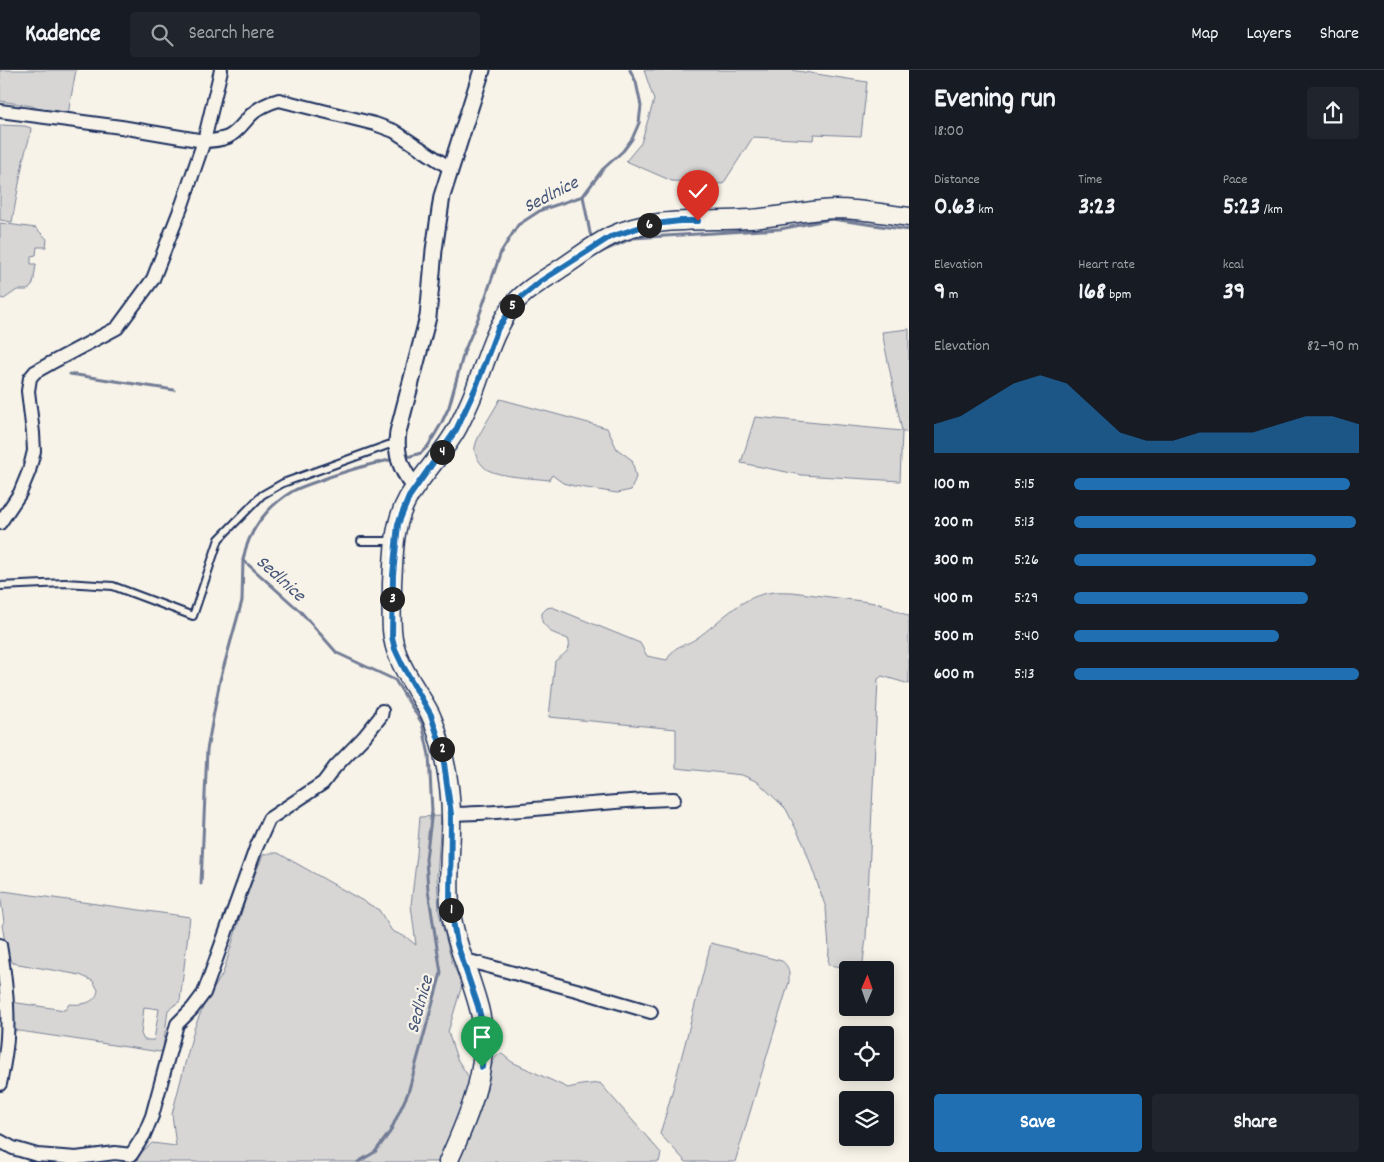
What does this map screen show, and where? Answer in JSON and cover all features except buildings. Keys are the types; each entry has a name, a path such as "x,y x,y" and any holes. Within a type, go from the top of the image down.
{"main road":[{"path":"448,1162 473,1104 483,1057 483,1027 454,930 450,903 451,814 445,762 427,706 403,666 394,643 391,620 395,541 410,480 444,450 456,430 476,387 498,328 512,306 532,288 596,245 618,233 680,221 747,219 838,209 909,218"}],"street":[{"path":"0,523 20,493 29,471 34,451 34,433 28,390 30,378 35,372 117,328 153,279 204,141 221,70"},
{"path":"410,480 397,447 404,404 428,317 437,222 450,168 482,70"},
{"path":"0,111 121,127 204,141 216,141 228,137 259,109 279,100 375,124 394,131 450,168"},
{"path":"0,1141 13,1148 37,1155 76,1158 115,1153 130,1159 144,1135 152,1116 177,1024 204,993 256,848 269,820 324,783 335,767 381,716 382,711"},
{"path":"451,814 483,814 633,799 674,799"},
{"path":"0,945 5,976 8,1036 0,1084"},
{"path":"462,959 571,988 651,1012"}],"lane":[{"path":"0,586 65,583 113,586 193,616 219,539 262,495 282,483 333,464 388,445 397,447"},
{"path":"362,541 395,541"}],"shaded area":[{"path":"0,70 76,70 68,114 0,101"},
{"path":"644,70 791,70 867,82 861,136 814,134 813,140 753,137 723,184 672,181 626,161 641,143 654,100"},
{"path":"0,125 31,128 12,222 0,220"},
{"path":"0,223 36,228 47,239 46,247 37,247 36,255 31,256 31,264 36,264 32,286 27,290 17,290 4,299 0,298"},
{"path":"909,329 909,432 902,432 900,481 802,475 741,463 755,417 902,431 882,332"},
{"path":"500,399 607,428 617,449 632,460 636,477 631,490 617,493 563,483 552,475 549,480 509,476 488,470 478,460 475,447 482,430"},
{"path":"777,592 792,592 880,604 909,616 909,684 882,676 878,679 866,938 863,961 839,961 839,967 828,965 829,948 826,908 804,845 786,809 758,782 742,775 676,768 676,729 549,717 555,661 566,652 569,643 568,639 551,632 542,622 542,613 547,608 552,607 640,643 647,656 667,660 677,648 697,638 739,605 758,596"},
{"path":"441,816 437,877 439,912 452,962 462,985 448,1032 457,1059 470,1079 461,1112 441,1162 136,1162 142,1152 152,1143 176,1146 172,1114 194,1029 203,1007 223,973 248,891 263,855 278,853 379,910 392,931 406,937 416,945 411,905 420,817"},
{"path":"3,891 190,917 180,1001 168,1010 163,1049 160,1052 13,1030 11,1002 65,1010 69,1004 83,1004 91,1001 97,995 98,990 93,981 80,975 13,963 8,959 2,925 4,922 0,894","holes":["144,1007 159,1009 154,1040 144,1040 141,1034"]},
{"path":"711,943 782,961 788,968 789,982 735,1162 686,1162 660,1134"},
{"path":"502,1054 512,1062 568,1088 600,1083 661,1153 659,1162 459,1162 482,1105 492,1064 497,1055"}],"waterway":[{"name":"Sedlnice","path":"404,458 421,453 428,446 441,424 449,407 464,352 479,316 501,252 518,225 541,210 583,196 603,169 623,151 632,139 639,123 641,106 636,82 630,70"},
{"path":"583,196 593,240"},
{"path":"598,251 599,253 633,238 780,229 832,219 909,230"},
{"path":"70,374 174,390"},
{"name":"Sedlnice","path":"358,1162 375,1152 390,1132 408,1093 441,973 428,890 426,859 432,811 429,755 422,723 395,680 337,653 300,611 243,560 254,529 267,512 284,497 297,489 329,477 395,459"},
{"path":"201,884 207,750 220,680 242,601 243,560"}],"route":[{"path":"482,1067 483,1027 478,1006 457,944 450,903 451,814 442,749 427,706 403,666 392,637 391,620 395,541 400,515 416,486 444,450 461,421 498,328 518,300 541,281 610,237 626,230 647,225 698,221"}]}
